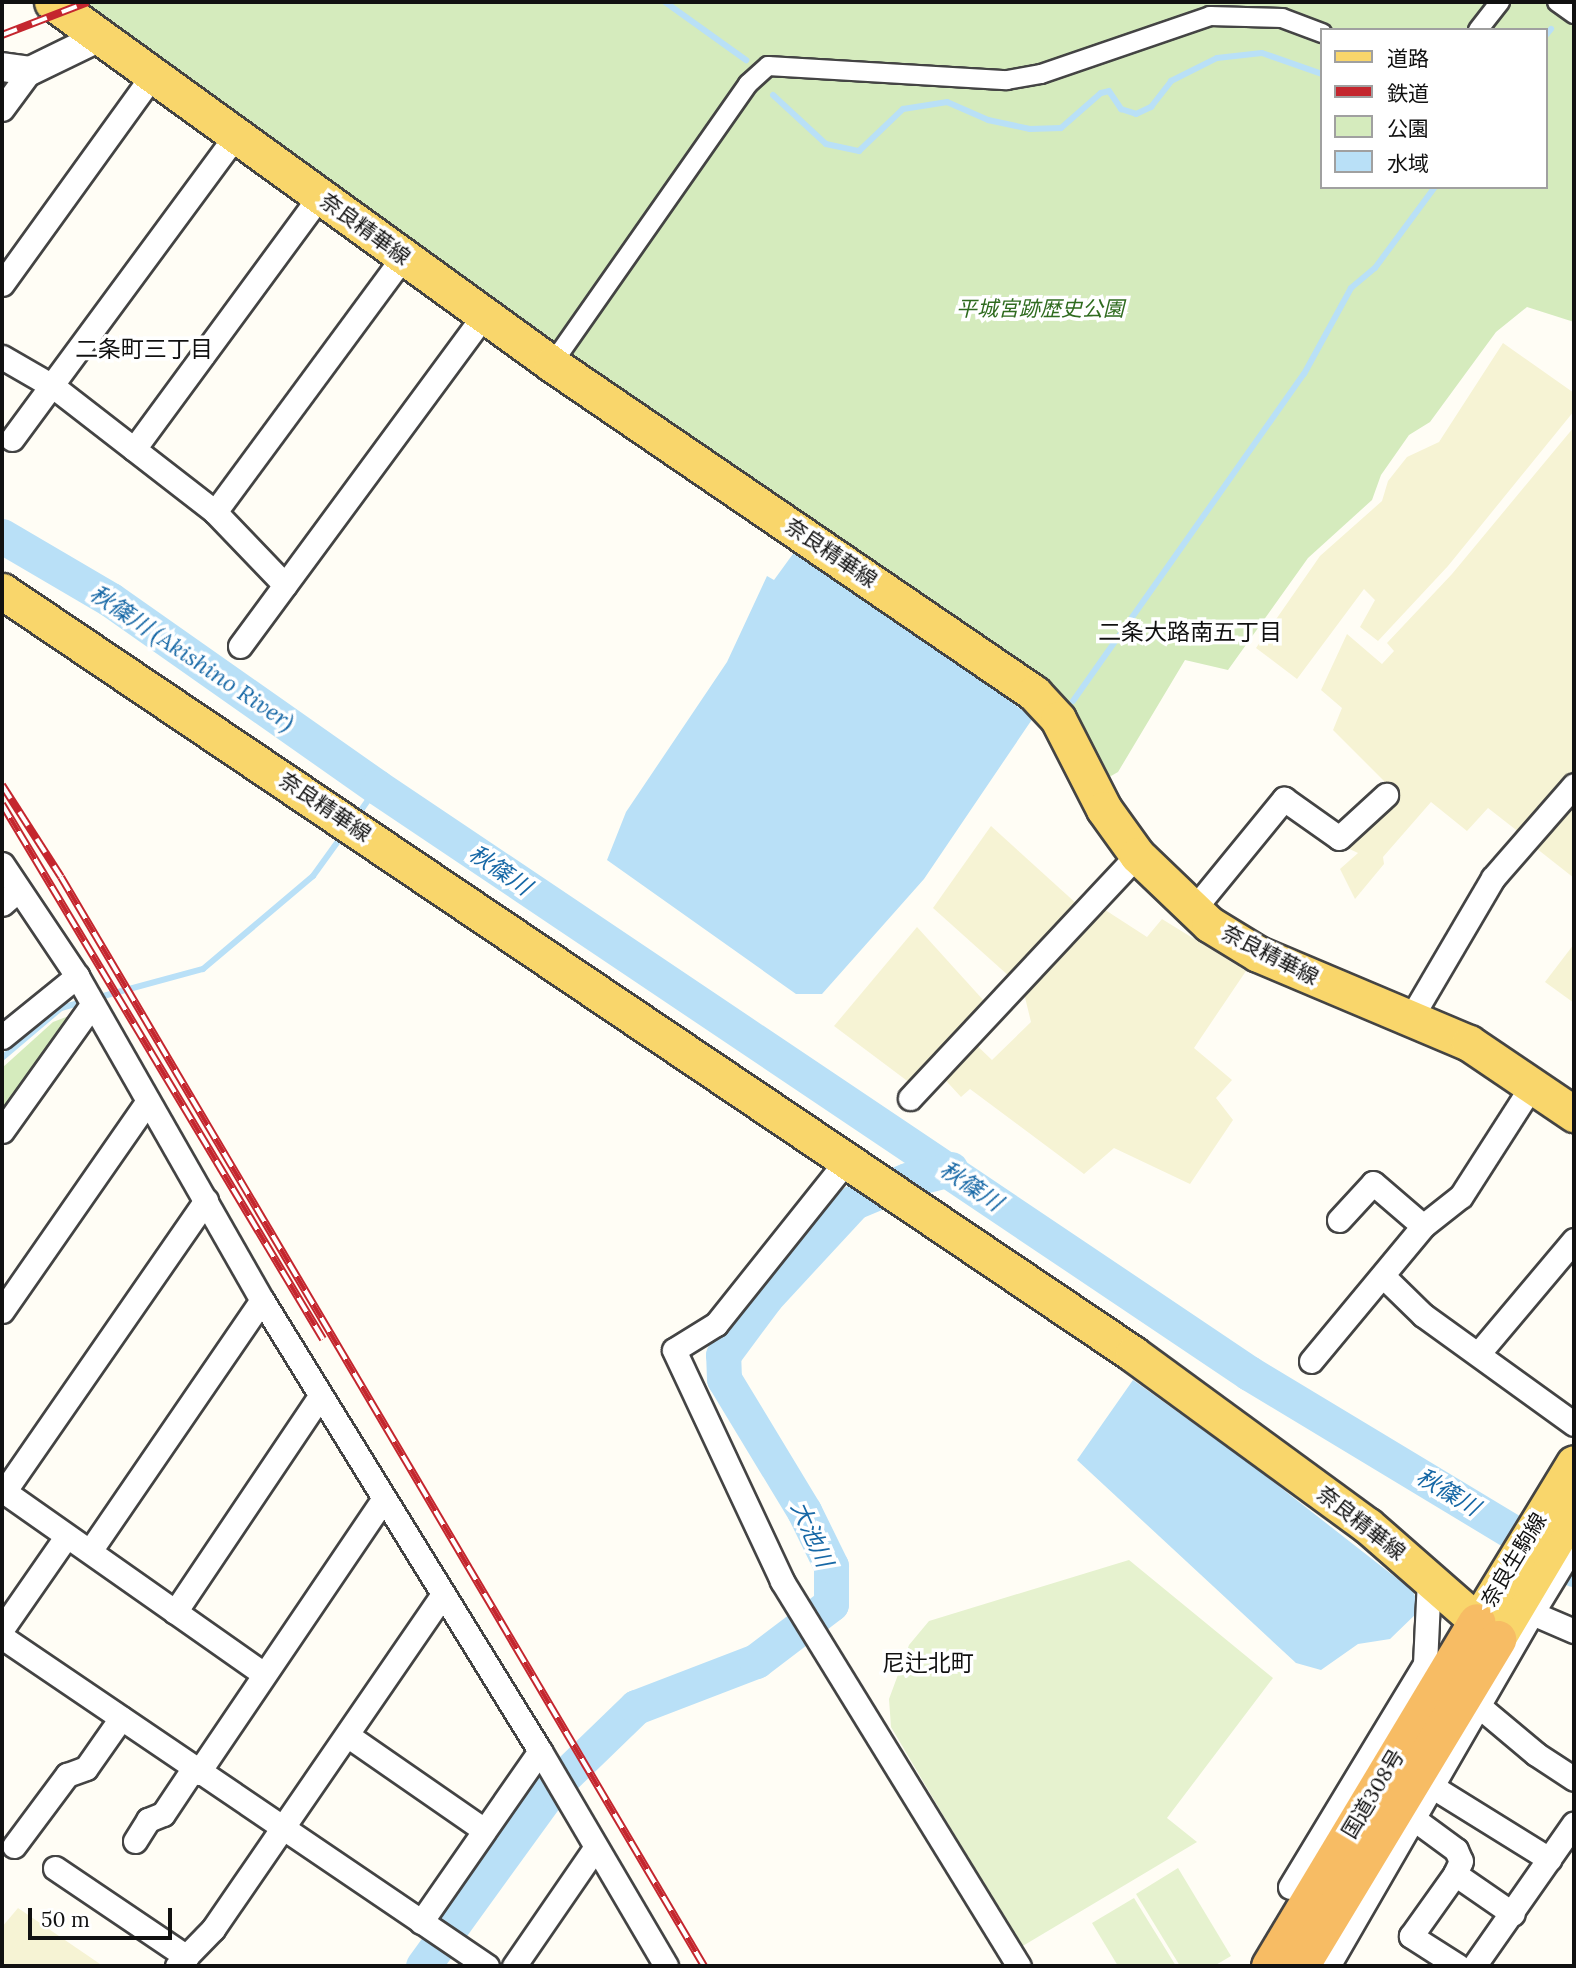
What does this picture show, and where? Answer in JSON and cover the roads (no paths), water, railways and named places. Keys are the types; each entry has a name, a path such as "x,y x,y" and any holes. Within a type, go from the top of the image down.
{"highway":[{"name":"国道308号","path":"1270,1966 1487,1630"},
{"name":"国道308号","path":"1300,1966 1487,1630"}],"main road":[{"name":"奈良精華線","path":"52,2 552,363 1034,693 1058,719 1104,809 1137,855 1193,910 1258,954 1412,1016 1468,1043 1533,1084 1574,1114"},
{"name":"奈良精華線","path":"2,591 1133,1354 1367,1525 1487,1630"},
{"name":"奈良生駒線","path":"1487,1630 1517,1600 1563,1525 1574,1463"}],"street":[{"path":"1480,28 1500,2"},
{"path":"1557,2 1574,14"},
{"path":"552,363 748,84 768,66 1007,79 1041,74 1210,16 1282,18 1320,32"},
{"path":"2,109 30,71 100,37"},
{"path":"2,67 30,71"},
{"path":"2,284 153,75"},
{"path":"12,439 54,387 236,135"},
{"path":"134,449 320,197"},
{"path":"215,512 404,257"},
{"path":"240,646 484,315"},
{"path":"2,357 54,387 215,512 285,585"},
{"path":"1412,1016 1493,878 1574,785"},
{"path":"1193,910 1284,799 1339,838 1386,795"},
{"path":"910,1098 1137,855"},
{"path":"2,864 10,897 76,976 262,1300 545,1760 666,1966"},
{"path":"2,1037 76,976"},
{"path":"2,1131 92,1005"},
{"path":"1311,1361 1423,1227 1461,1196 1533,1084"},
{"path":"2,1311 147,1102"},
{"path":"853,1165 716,1324 674,1350 782,1581 1019,1966"},
{"path":"1339,1220 1373,1183 1423,1227"},
{"path":"206,1200 3,1491 262,1673"},
{"path":"1478,1354 1574,1240"},
{"path":"1383,1276 1423,1315 1574,1424"},
{"path":"90,1551 262,1300"},
{"path":"175,1612 320,1396"},
{"path":"135,1841 148,1820 163,1814 196,1771 383,1500"},
{"path":"2,1629 65,1537"},
{"path":"1290,1887 1425,1664 1429,1578"},
{"path":"55,1868 182,1961 213,1929 442,1596"},
{"path":"1328,1966 1347,1926 1480,1707 1517,1600 1574,1631"},
{"path":"2,1637 487,1966"},
{"path":"1480,1707 1536,1755 1574,1779"},
{"path":"14,1846 67,1775 86,1768 121,1718"},
{"path":"347,1735 483,1829"},
{"path":"424,1924 483,1829 545,1760"},
{"path":"1433,1787 1549,1859"},
{"path":"1414,1819 1457,1850 1461,1861 1455,1874 1411,1936 1458,1966"},
{"path":"1474,1966 1513,1914 1574,1823"},
{"path":"514,1966 596,1848"},
{"path":"1455,1874 1513,1914"}],"water":[{"path":"798,547 1033,718 924,879 822,994 796,994 607,860 626,812 727,662 767,576 774,580"},
{"path":"1133,1380 1253,1466 1413,1591 1420,1610 1390,1639 1358,1644 1321,1670 1296,1663 1077,1460"}],"waterway":[{"path":"665,2 746,60"},
{"path":"1548,33 1551,29"},
{"path":"773,95 826,144 859,151 903,109 947,102 988,120 1030,129 1061,128 1101,93 1109,91 1121,109 1136,114 1151,107 1171,81 1217,58 1262,53 1320,73"},
{"path":"1073,701 1304,374 1351,288 1375,268 1434,189"},
{"name":"秋篠川","path":"2,536 111,600 377,787 1249,1373 1574,1569"},
{"path":"357,816 377,787"},
{"path":"96,998 203,969 313,876 344,833"},
{"path":"2,1058 61,1008 86,1001"},
{"name":"大池川","path":"423,1966 551,1789 636,1707 756,1661 831,1604 831,1566 804,1511 724,1379 723,1355 766,1297 854,1202 907,1180 951,1169"}],"railway":[{"path":"2,35 88,2"},
{"path":"2,785 61,877 704,1966"},
{"path":"2,804 323,1339"}],"district":[{"name":"二条町三丁目","path":"144,349"},
{"name":"二条大路南五丁目","path":"1190,632"},
{"name":"尼辻北町","path":"928,1663"}],"park label":[{"name":"平城宮跡歴史公園","path":"1040,309"}],"water label":[{"name":"秋篠川 (Akishino River)","path":"192,658"}]}
